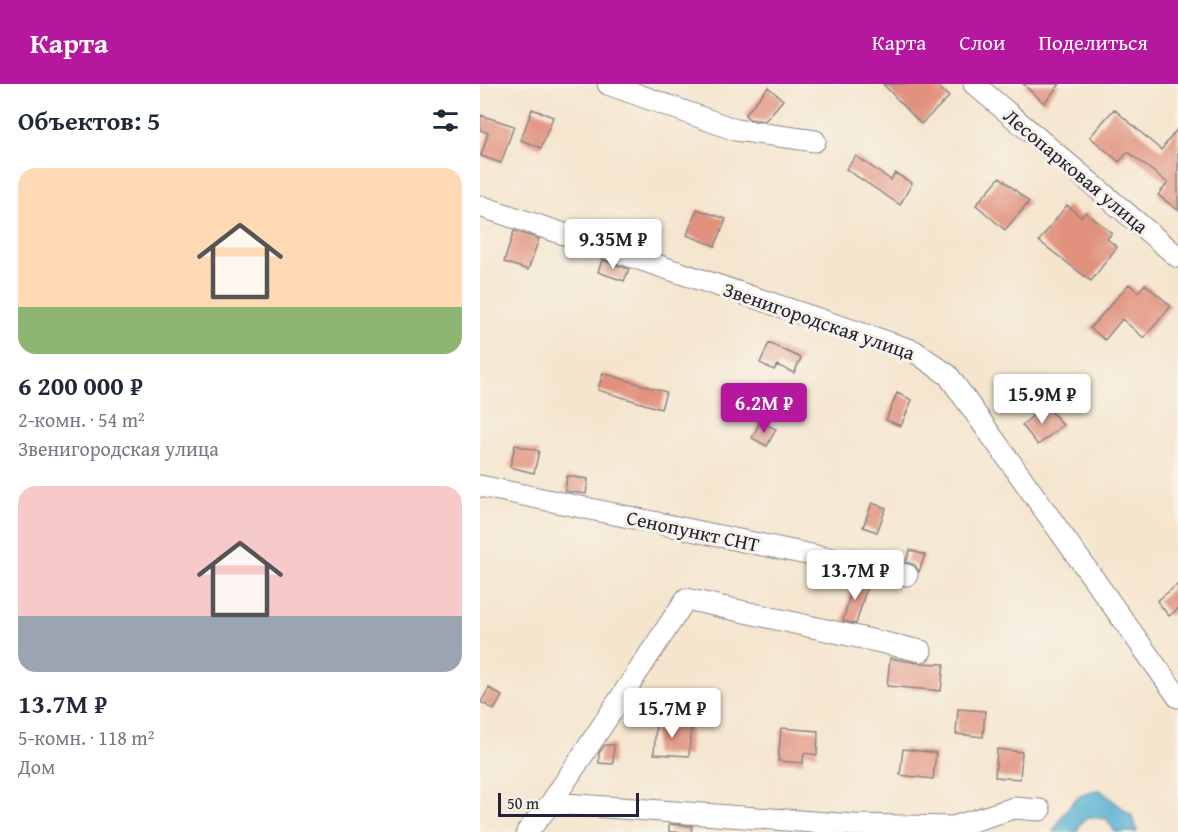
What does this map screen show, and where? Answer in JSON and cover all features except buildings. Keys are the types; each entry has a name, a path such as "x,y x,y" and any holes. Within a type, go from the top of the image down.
{"street":[{"path":"608,84 736,130 815,141"},
{"name":"Лесопарковая улица","path":"974,84 1178,257"},
{"name":"Звенигородская улица","path":"480,206 914,351 948,375 1178,697"},
{"name":"Сенопункт СНТ","path":"480,486 907,575"},
{"path":"527,832 551,803 686,599 921,651"},
{"path":"551,803 854,825 942,827 953,827 1014,808 1040,810"}],"water":[{"path":"1100,790 1132,816 1137,832 1115,832 1107,819 1088,817 1080,824 1077,832 1053,832 1066,810 1077,798 1091,791"}]}
